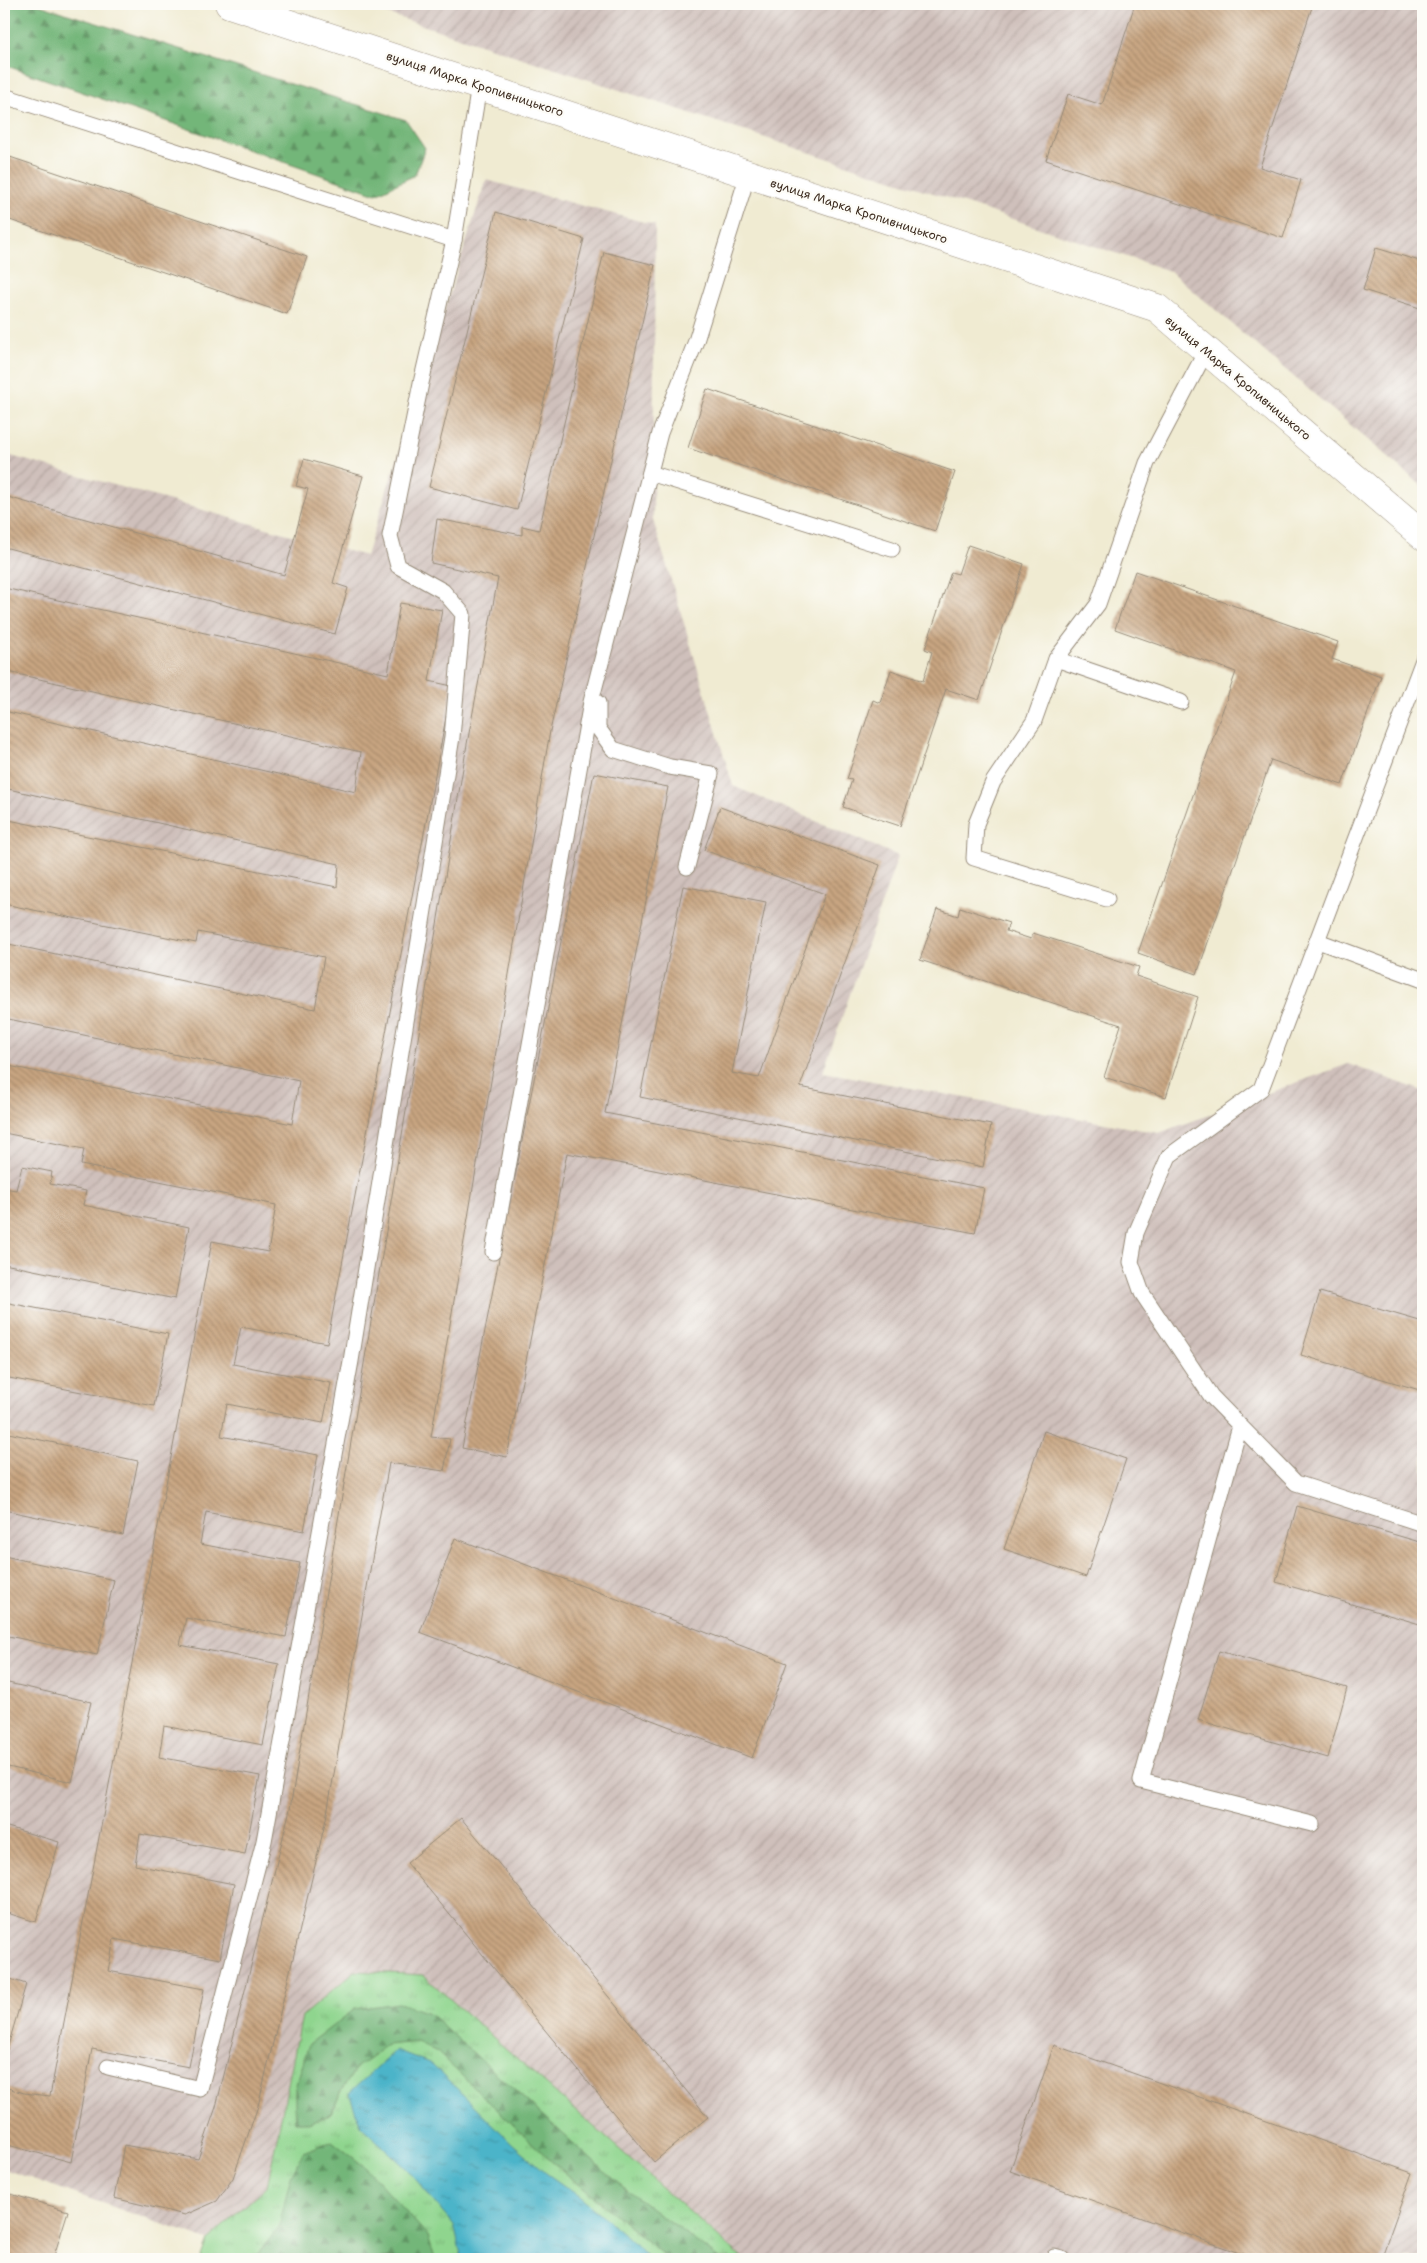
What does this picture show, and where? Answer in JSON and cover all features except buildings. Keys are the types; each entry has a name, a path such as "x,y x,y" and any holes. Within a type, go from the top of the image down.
{"street":[{"name":"вулиця Марка Кропивницького","path":"229,4 1156,308 1423,536"}],"lane":[{"path":"108,2067 200,2090 266,1832 351,1361 452,737 464,614 443,591 398,566 390,536 421,383 454,240 480,86"},
{"path":"4,96 454,240"},
{"path":"493,1252 591,702 660,434 696,341 748,174"},
{"path":"1107,899 974,858 976,824 993,782 1034,721 1056,659 1098,604 1147,463 1206,350"},
{"path":"650,473 892,549"},
{"path":"1056,659 1181,702"},
{"path":"1423,660 1261,1089 1168,1156 1136,1232 1131,1262 1142,1293 1211,1396 1296,1483 1423,1524"},
{"path":"598,676 598,728 613,749 670,767 711,774 687,867"},
{"path":"1318,941 1423,980"},
{"path":"1240,1426 1141,1780 1312,1824"}],"shaded area":[{"path":"358,4 1423,4 1423,487 1170,271"},
{"path":"486,180 655,225 653,520 733,786 898,856 823,1072 1159,1133 1348,1064 1423,1091 1423,2259 743,2259 423,1975 355,1971 302,2016 267,2186 208,2240 4,2169 4,454 366,556"}],"green space":[{"path":"4,4 36,4 406,120 425,148 415,175 376,194 4,65"},
{"path":"355,1971 423,1975 743,2259 201,2259 208,2240 267,2186 302,2016"},
{"path":"399,2003 429,2013 614,2180 719,2259 668,2259 550,2160 437,2052 417,2042 387,2045 357,2067 340,2093 332,2112 325,2117 308,2122 295,2122 295,2088 309,2044 355,2009"},
{"path":"332,2141 365,2167 428,2236 435,2259 232,2259 258,2254 279,2227 291,2176 303,2152"}],"water":[{"path":"396,2050 432,2064 513,2144 546,2173 580,2197 630,2239 649,2259 462,2259 454,2225 407,2169 361,2126 349,2093"}]}
